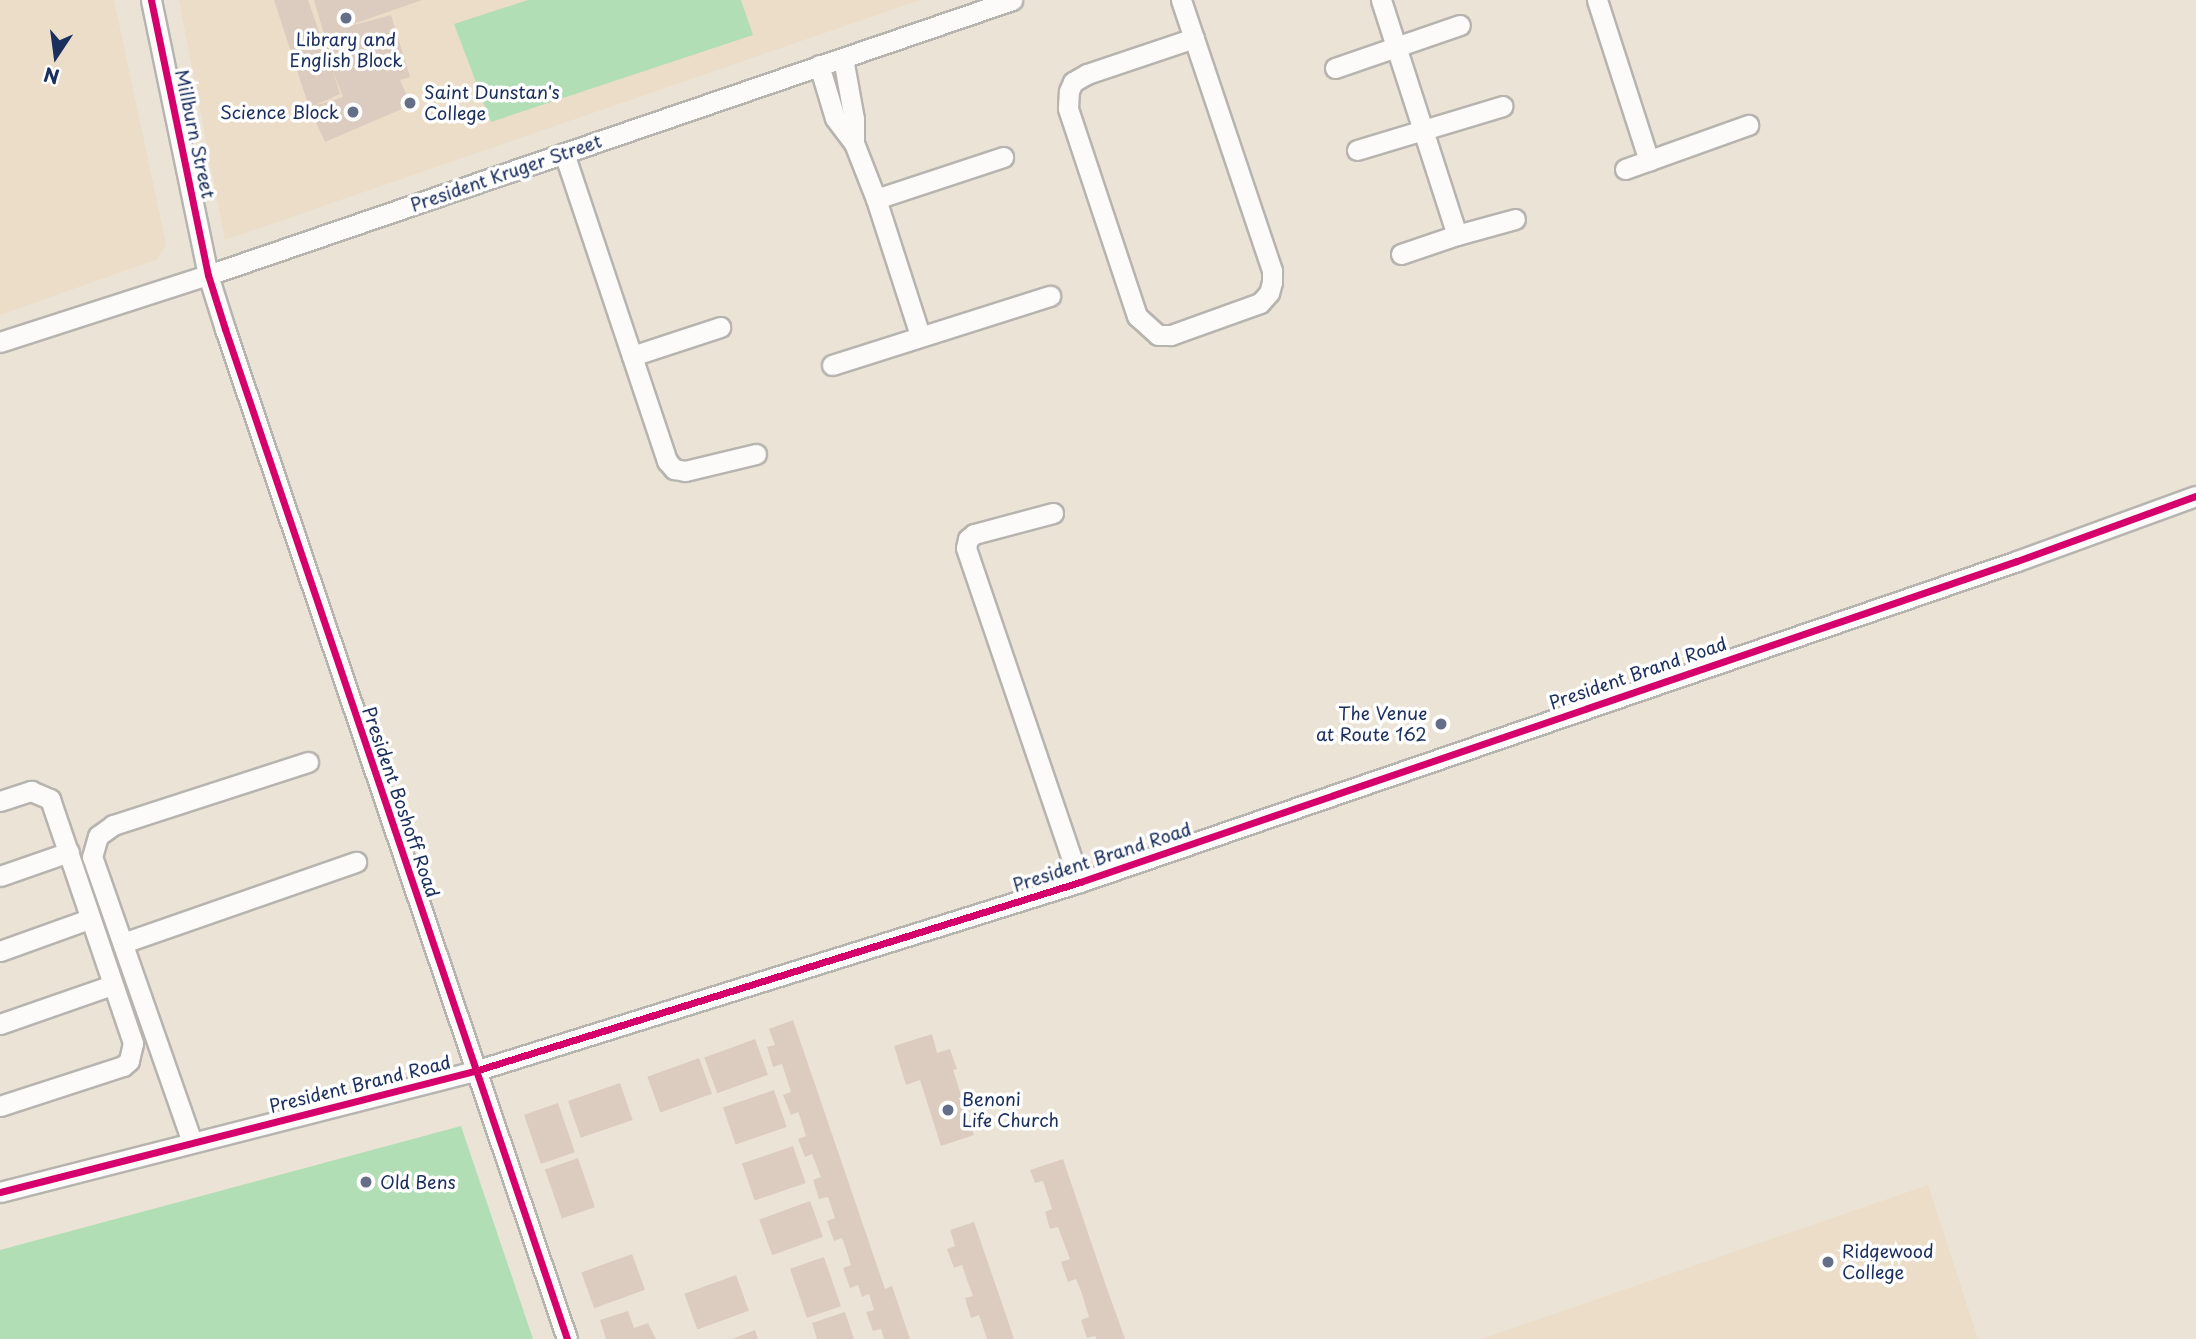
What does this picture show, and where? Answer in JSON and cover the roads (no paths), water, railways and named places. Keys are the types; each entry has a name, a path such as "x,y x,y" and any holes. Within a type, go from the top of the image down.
{"street":[{"name":"Millburn Street","path":"151,0 208,275"},
{"name":"President Kruger Street","path":"0,342 208,275 1012,0"},
{"path":"1181,0 1194,38 1272,271 1272,282 1269,293 1260,303 1171,335 1158,335 1137,316 1068,108 1069,92 1073,82 1087,74 1194,38"},
{"path":"1381,0 1457,235"},
{"path":"1597,0 1649,161"},
{"path":"1335,68 1460,25"},
{"path":"843,58 854,119 854,143"},
{"path":"819,65 835,118 854,143 876,200 920,335"},
{"path":"1357,150 1503,106"},
{"path":"1625,169 1748,125"},
{"path":"564,153 667,461 674,469 685,471 756,454"},
{"path":"876,200 1003,157"},
{"path":"1401,254 1515,219"},
{"name":"President Boshoff Road","path":"208,275 286,517 478,1070 567,1339"},
{"path":"831,365 1050,296"},
{"path":"632,356 720,327"},
{"name":"President Brand Road","path":"0,1192 478,1070 1080,881 2196,496"},
{"path":"1053,513 974,534 966,548 1080,881"},
{"path":"192,1142 93,858 98,836 113,825 307,762"},
{"path":"0,801 32,791 43,793 50,799 133,1043 129,1061 123,1066 0,1106"},
{"path":"0,876 69,852"},
{"path":"123,943 356,862"},
{"path":"0,951 89,919"},
{"path":"0,1024 112,985"}],"place":[{"name":"Library and English Block","path":"346,18"},
{"name":"Saint Dunstan's College","path":"410,103"},
{"name":"Science Block","path":"353,112"},
{"name":"The Venue at Route 162","path":"1441,724"},
{"name":"Benoni Life Church","path":"948,1110"},
{"name":"Old Bens","path":"366,1182"},
{"name":"Ridgewood College","path":"1828,1262"}]}
